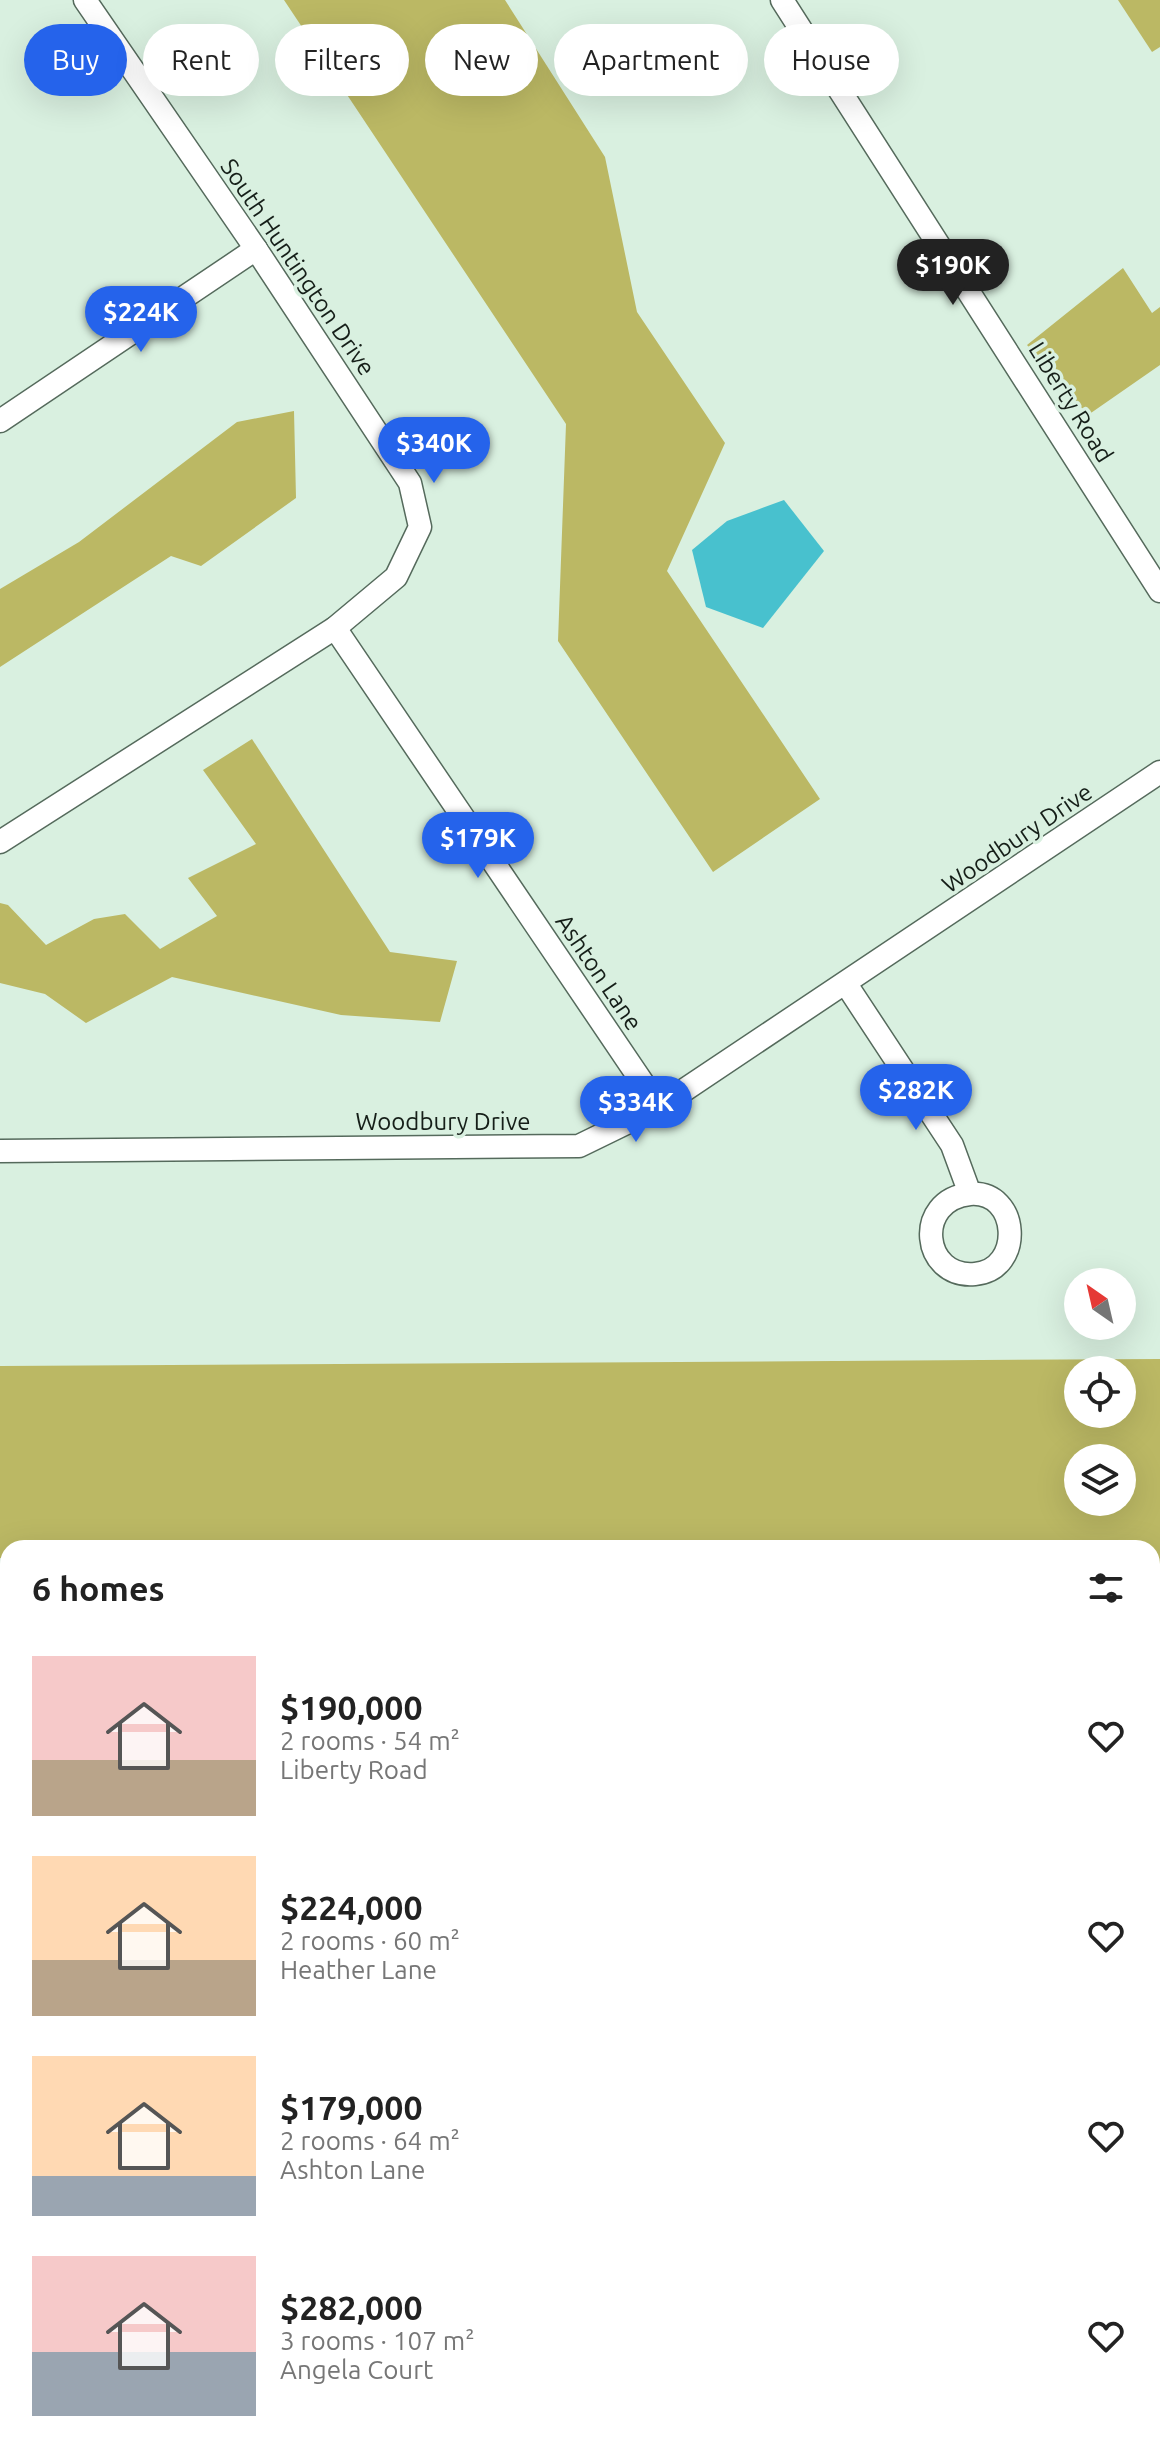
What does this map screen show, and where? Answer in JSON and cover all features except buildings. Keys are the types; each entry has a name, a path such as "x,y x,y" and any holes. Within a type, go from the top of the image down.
{"street":[{"name":"South Huntington Drive","path":"0,842 335,628 396,577 420,527 410,483 256,249 85,0"},
{"name":"Liberty Road","path":"782,0 1160,591"},
{"path":"0,421 256,249"},
{"name":"Ashton Lane","path":"335,628 659,1107"},
{"name":"Woodbury Drive","path":"0,1151 579,1146 659,1107 1160,772"},
{"path":"846,984 952,1145 970,1194"}],"shaded area":[{"path":"284,0 505,0 520,24 425,24 425,96 538,96 538,52 554,77 554,96 566,96 605,157 637,312 725,443 667,571 820,799 713,872 558,641 566,424 348,96 409,96 409,24 300,24"},
{"path":"1118,0 1160,0 1160,47 1152,52"},
{"path":"1123,268 1152,313 1160,307 1160,365 1088,415 1027,345"},
{"path":"294,411 296,498 201,566 171,556 0,667 0,589 79,542 237,422"},
{"path":"252,739 390,952 457,961 440,1022 341,1015 172,977 86,1023 45,994 0,983 0,903 8,905 46,945 94,919 125,914 160,949 217,916 188,878 256,844 203,770"},
{"path":"1136,1359 1160,1359 1160,1540 0,1540 0,1366 1064,1360 1064,1428 1136,1428"}],"water":[{"path":"784,500 824,551 763,628 706,607 692,550 727,521"}]}
